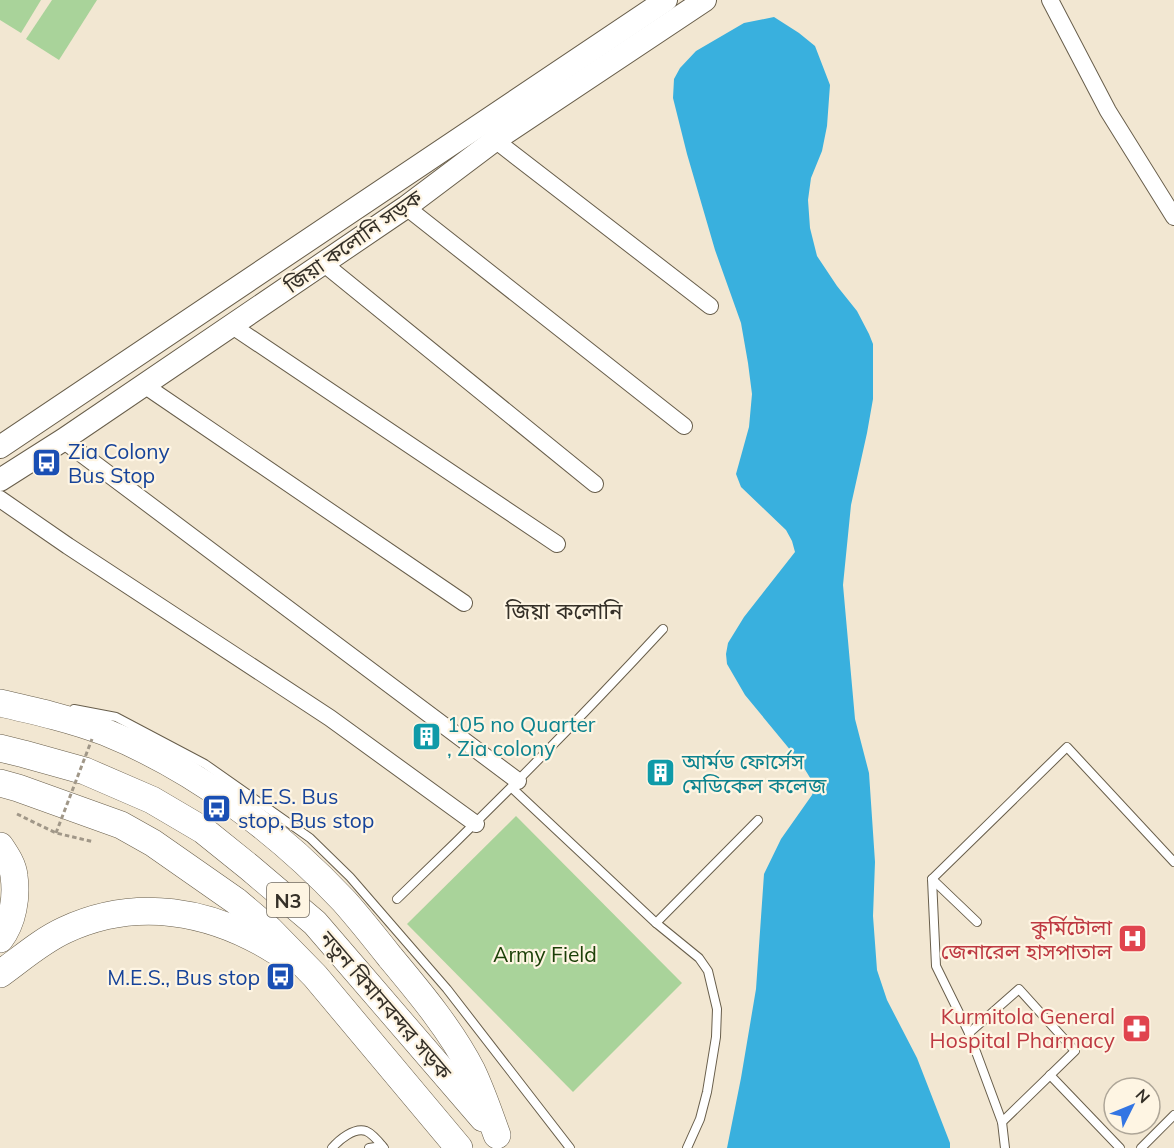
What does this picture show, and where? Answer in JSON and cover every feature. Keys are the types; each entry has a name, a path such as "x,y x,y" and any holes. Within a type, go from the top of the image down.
{"highway":[{"path":"0,703 49,714 104,732 151,753 227,799 299,856 345,903 425,999 452,1037 472,1071 502,1141"},
{"name":"নতুন বিমানবন্দর সড়ক","path":"0,748 85,771 152,800 203,830 315,923 502,1141"},
{"name":"নতুন বিমানবন্দর সড়ক","path":"0,783 122,825 153,843 236,901 269,929 315,976 459,1148"},
{"path":"0,846 14,874 12,917 0,939"},
{"path":"0,974 63,931 91,919 144,911 175,912 218,922 267,945 315,976"}],"main road":[{"name":"জিয়া কলোনি সড়ক","path":"0,447 666,0"},
{"name":"জিয়া কলোনি সড়ক","path":"0,480 63,440 324,263 406,207 495,140 705,0"}],"street":[{"path":"1050,0 1108,111 1174,217"},
{"path":"495,140 710,306"},
{"path":"406,207 684,426"},
{"path":"324,263 595,484"},
{"path":"231,326 557,544"},
{"path":"144,385 464,603"},
{"path":"63,440 515,784"},
{"path":"0,499 330,718 476,824"}],"lane":[{"path":"397,899 476,824 663,629"},
{"path":"0,695 35,701"},
{"path":"67,707 116,717 205,764 310,838 350,877 447,990 570,1148"},
{"path":"1005,1148 1002,1122 969,1034 936,966 932,879 1067,747 1174,862"},
{"path":"515,784 656,922 699,958 708,971 717,1009 716,1037 700,1119 687,1148"},
{"path":"656,922 758,820"},
{"path":"932,879 976,922"},
{"path":"969,1034 1019,989 1075,1051 1002,1122"},
{"path":"1050,1075 1120,1148"},
{"path":"1141,1148 1174,1114"},
{"path":"332,1148 348,1135 363,1130 383,1147"},
{"path":"369,1148 383,1147"}],"path":[{"path":"56,833 92,739"},
{"path":"17,814 56,833 94,842"}],"green space":[{"path":"0,0 41,0 21,33 0,20"},
{"path":"52,0 97,0 59,60 26,39"},
{"name":"Army Field","path":"516,816 682,983 573,1092 407,924"}],"water":[{"path":"774,17 815,46 830,85 827,126 822,151 811,178 808,200 810,228 817,256 857,311 873,344 873,399 851,505 843,585 855,719 869,773 875,862 873,916 877,970 887,1000 917,1058 950,1148 727,1148 756,989 764,874 781,839 814,789 801,763 745,695 727,664 728,643 744,617 795,552 786,530 741,487 736,474 749,427 752,394 748,363 741,323 715,250 673,98 674,79 680,68 696,51 744,23"}],"place":[{"name":"Zia Colony Bus Stop","path":"47,463"},
{"name":"105 no Quarter , Zia colony","path":"426,736"},
{"name":"আর্মড ফোর্সেস মেডিকেল কলেজ","path":"661,773"},
{"name":"M.E.S. Bus stop, Bus stop","path":"217,808"},
{"name":"কুর্মিটোলা জেনারেল হাসপাতাল","path":"1133,939"},
{"name":"M.E.S., Bus stop","path":"281,977"},
{"name":"Kurmitola General Hospital Pharmacy","path":"1136,1028"}],"district":[{"name":"জিয়া কলোনি","path":"564,611"}]}
